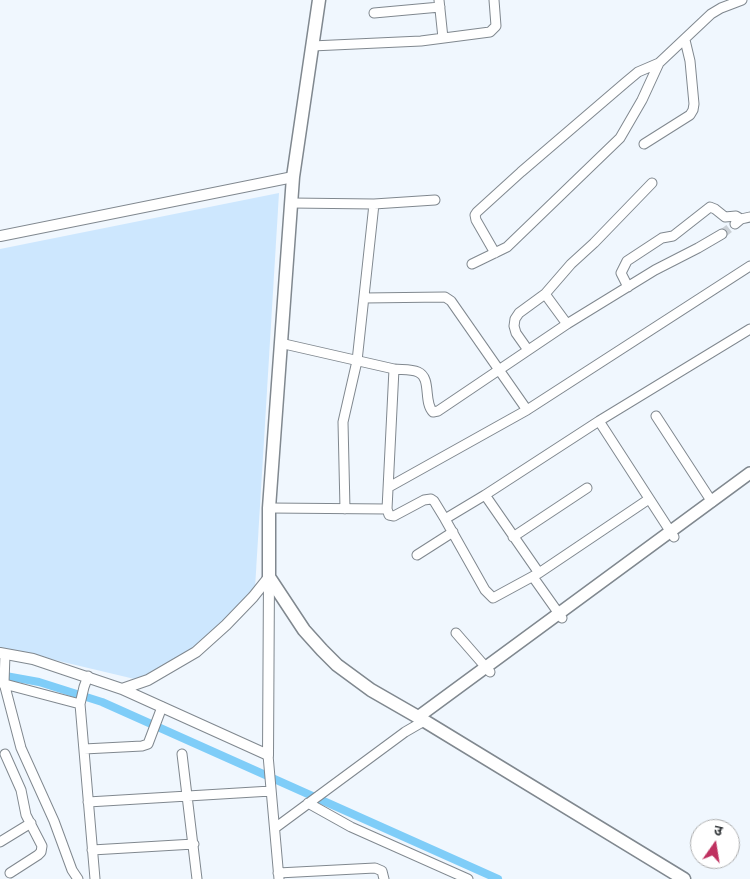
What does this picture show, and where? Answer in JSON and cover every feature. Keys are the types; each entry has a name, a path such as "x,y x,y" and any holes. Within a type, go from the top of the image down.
{"main road":[{"path":"319,0 293,177 269,508 269,577 304,630 337,665 371,690 684,879"},
{"path":"672,535 750,473"},
{"path":"421,719 672,535 750,482"}],"street":[{"path":"312,46 421,41 490,32 493,30 496,21 494,0"},
{"path":"495,253 476,220 477,212 638,72 659,63 710,14 742,0"},
{"path":"374,13 440,4 443,38"},
{"path":"644,144 690,115 693,110 690,61 685,40"},
{"path":"472,264 508,247 620,138 642,100 659,63"},
{"path":"0,236 293,177"},
{"path":"528,350 516,333 514,326 515,319 519,313 545,294 570,264 600,237 652,183"},
{"path":"291,203 374,204 435,200"},
{"path":"345,509 343,422 357,361 374,204"},
{"path":"628,287 621,273 627,261 662,238 673,236 710,208 715,208 725,217 736,216 742,220"},
{"path":"280,343 394,369 417,372 423,376 426,382 430,408 433,412 438,411 567,324 655,270 722,234"},
{"path":"389,487 527,410 750,266"},
{"path":"545,294 567,324"},
{"path":"364,298 446,297 451,301 527,410"},
{"path":"445,519 598,421 750,329"},
{"path":"394,369 389,515 394,516 431,498 453,532 485,590 494,598 536,575 650,499"},
{"path":"656,416 712,502"},
{"path":"598,421 672,535"},
{"path":"513,537 587,488"},
{"path":"485,495 513,537 560,616"},
{"path":"269,508 388,509"},
{"path":"417,555 453,532"},
{"path":"122,689 148,680 196,652 226,625 269,577"},
{"path":"269,577 268,755 279,876 375,868 382,871 384,879"},
{"path":"456,633 488,669"},
{"path":"78,879 72,870 54,821 21,748 3,681 3,657 33,659 88,676 122,689 268,755"},
{"path":"88,676 81,702 95,879"},
{"path":"3,681 81,702"},
{"path":"84,749 142,746 150,742 162,707"},
{"path":"275,828 421,719"},
{"path":"10,873 41,852 42,846 24,808 21,790 3,755 21,748"},
{"path":"182,754 197,879"},
{"path":"88,802 271,791"},
{"path":"308,803 351,826 468,879"},
{"path":"0,842 30,823"},
{"path":"92,850 194,844"}],"shaded area":[{"path":"279,193 255,588 197,648 143,681 0,647 0,249"}],"waterway":[{"path":"0,675 39,682 102,702 498,879"}],"tunnel":[{"path":"722,234 735,224"}]}
